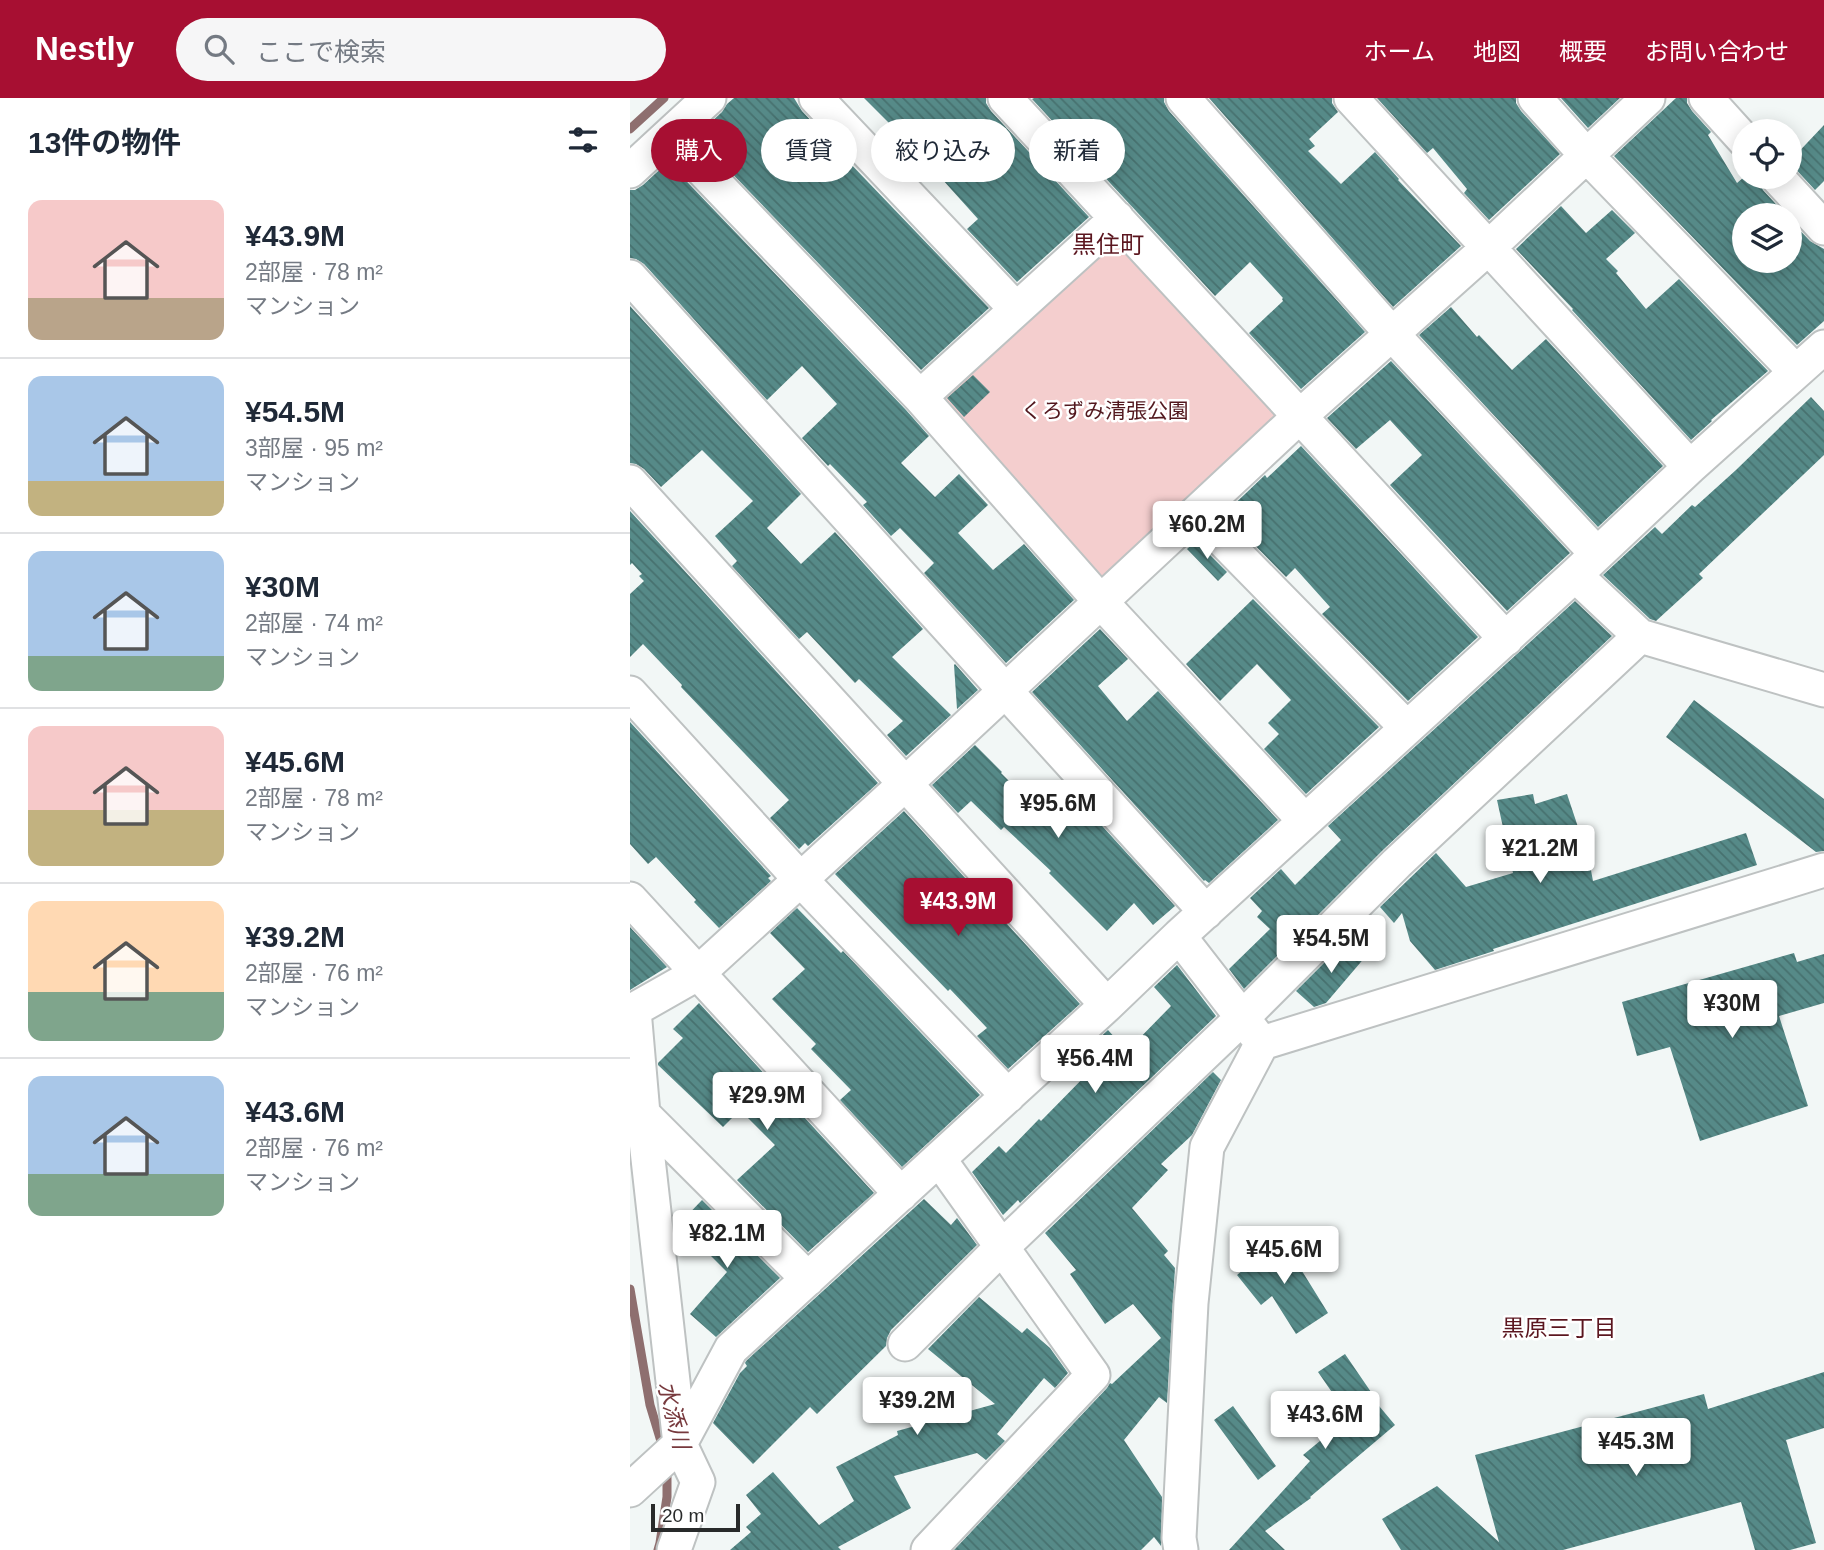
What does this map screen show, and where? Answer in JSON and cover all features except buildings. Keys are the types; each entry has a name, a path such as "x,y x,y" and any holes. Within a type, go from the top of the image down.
{"street":[{"path":"686,119 709,98"},
{"path":"816,98 1016,309"},
{"path":"1005,98 1506,639"},
{"path":"1183,98 1392,334 1586,564 1640,636 1824,690"},
{"path":"1352,98 1690,467"},
{"path":"1535,98 1586,155 1796,372"},
{"path":"674,1550 698,1482 680,1444 632,1011 697,974 1648,98"},
{"path":"1706,98 1732,127"},
{"path":"630,171 651,152"},
{"path":"714,182 920,397 1101,601 1305,821"},
{"path":"1788,189 1824,228"},
{"path":"920,397 1116,218"},
{"path":"630,277 1206,912"},
{"path":"630,1490 680,1444 731,1349 1824,347"},
{"path":"630,482 1107,1005"},
{"path":"1196,513 1407,728"},
{"path":"905,1344 1002,1247 1252,1031 1397,863 1640,636"},
{"path":"630,692 801,880 1008,1096"},
{"path":"1252,1031 1824,870"},
{"path":"630,899 901,1195"},
{"path":"1179,936 1252,1031"},
{"path":"1181,1550 1179,1538 1191,1303 1207,1147 1252,1031"},
{"path":"643,1114 808,1279"},
{"path":"928,1550 1093,1375 939,1159"}],"green space":[{"name":"くろずみ清張公園","path":"1111,236 1278,414 1102,586 937,391"}],"waterway":[{"name":"水添川","path":"630,129 664,98"},
{"name":"水添川","path":"630,1289 650,1405 663,1448"},
{"name":"水添川","path":"658,1550 667,1497 667,1469"}],"district":[{"name":"黒住町","path":"1108,244"},
{"name":"黒原三丁目","path":"1559,1328"}]}
